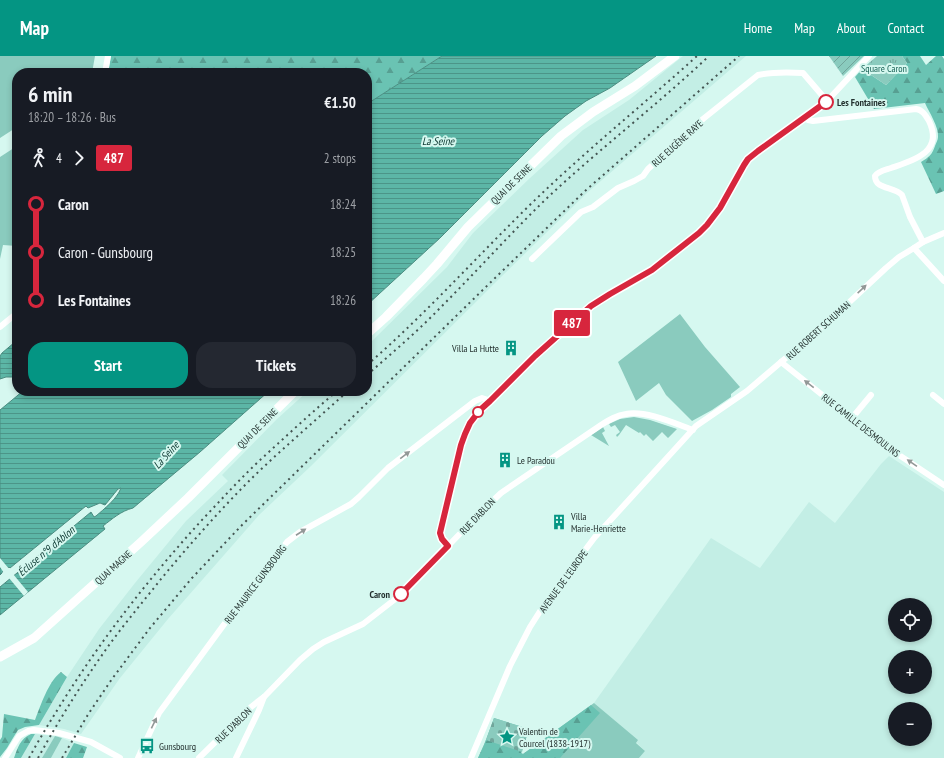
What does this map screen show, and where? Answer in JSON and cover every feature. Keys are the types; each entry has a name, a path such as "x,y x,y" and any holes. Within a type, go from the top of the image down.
{"main road":[{"name":"QUAI DE SEINE","path":"372,330 386,318 424,278 468,227 561,136 593,112 635,86 676,56"},
{"name":"QUAI DE SEINE","path":"219,466 290,396"},
{"name":"QUAI MAGNE","path":"0,657 34,638 141,542 188,498 219,466"}],"street":[{"path":"106,68 108,56"},
{"path":"448,546 442,539 440,533 461,445 470,423 480,410 535,356 591,306 652,270 699,233 711,221 720,208 739,172 748,159 827,101 869,56"},
{"name":"RUE EUGÈNE RAYE","path":"532,259 581,212 594,207 618,188 643,176 648,169 703,119 758,75 774,73 803,73 827,101"},
{"path":"805,118 813,121 916,109 919,109 925,114 933,132 929,149 919,157 878,172 875,176 875,180 878,184 899,192 902,195 910,217 923,242"},
{"name":"RUE ROBERT SCHUMAN","path":"693,430 696,426 748,391 827,323 899,257 923,242 944,233"},
{"path":"914,248 944,281"},
{"path":"0,327 12,317"},
{"name":"RUE CAMILLE DESMOULINS","path":"781,362 890,449 944,485"},
{"path":"852,418 871,395"},
{"path":"933,395 944,404"},
{"name":"RUE MAURICE GUNSBOURG","path":"138,758 159,713 253,585 287,542 300,532 351,504 360,497 388,468 475,401 482,398 490,401"},
{"name":"RUE D'ABLON","path":"199,758 313,649 324,642 363,624 394,600 501,493 583,436 611,418 631,413 643,414 693,430"},
{"name":"AVENUE DE L'EUROPE","path":"471,758 510,666 530,627 544,605 595,537 693,430"},
{"path":"236,758 260,710 265,696"},
{"path":"5,758 19,736 28,731 34,730 59,733 91,742 120,758"}],"shaded area":[{"path":"683,56 746,56 588,192 311,466 259,515 168,619 120,678 81,734 64,729 39,725 67,677 99,629 186,521 228,481 222,475 277,419 302,396 372,396 372,341 447,267 473,233 530,178 583,130 629,100"},
{"path":"889,456 944,492 944,758 639,758 645,751 636,742 637,740 594,703 711,538 760,568 809,502 835,523 881,464"},
{"path":"35,734 55,736 42,758 21,758"},
{"path":"62,738 74,743 66,758 51,758"}],"green space":[{"path":"0,56 95,56 93,68 12,68 12,130 0,138"},
{"path":"111,56 442,56 372,101 372,68 109,68"},
{"path":"829,56 864,56 843,76"},
{"name":"Square Caron","path":"877,56 902,56 907,63 886,85 862,69"},
{"path":"902,56 920,56 926,65 936,56 942,56 944,59 944,191 936,194 921,162 931,154 938,137 935,124 925,103 874,109 855,77 862,69 886,85 907,63"},
{"path":"12,149 12,246 3,245 0,259 0,157"},
{"path":"680,314 705,347 740,387 731,394 731,397 692,421 666,395 659,383 636,401 618,362"},
{"path":"634,417 650,420 677,429 668,438 662,432 653,441 646,434 644,436 640,432 639,433 626,425 617,437 616,435 620,432 615,425 611,427 609,424 620,419"},
{"path":"603,427 605,431 602,433 609,446 591,435"},
{"path":"61,672 67,677 39,725 25,727 18,730 0,757 0,740 2,737 4,714 35,720 42,701 52,682"},
{"path":"594,703 638,740 636,743 645,751 639,758 478,758 486,740 522,752 521,753 523,754"},
{"path":"591,705 600,713 560,758 478,758 494,718 529,729 521,753 523,754"},
{"path":"494,718 529,729 522,752 486,740"},
{"path":"31,734 35,734 21,758 14,758 18,747 24,738"},
{"path":"55,736 62,738 51,758 42,758"},
{"path":"74,743 87,747 83,758 66,758"}],"water":[{"name":"La Seine","path":"442,56 656,56 610,88 586,101 565,116 542,136 440,238 372,300 372,101"},
{"path":"12,345 12,377 0,379 0,356"},
{"name":"La Seine","path":"17,396 263,396 133,508 121,513 103,526 105,529 0,615 0,587 91,512 94,517 96,516 113,500 121,488 118,489 105,505 100,503 88,508 86,506 0,575 0,410"}],"pier":[{"path":"0,558 10,570 7,570 4,573 0,567"},
{"path":"13,574 28,592 24,596 9,578"}],"railway":[{"path":"372,360 411,325 556,180 697,56"},
{"path":"372,371 432,316 545,200 709,56"},
{"path":"62,758 89,713 112,679 150,628 192,578 241,526 585,191 739,56"},
{"path":"29,758 63,701 98,648 165,562 201,521 251,469 331,396"},
{"path":"38,758 71,702 98,661 120,630 161,579 194,540 252,478 342,396"}],"bus line":[{"name":"487","path":"401,594 448,546 440,537 440,533 461,445 470,423 480,410 535,356 591,306 652,270 699,233 720,208 739,172 748,159 826,102"}],"place":[{"name":"Les Fontaines","path":"826,102"},
{"name":"Villa La Hutte","path":"511,348"},
{"name":"Le Paradou","path":"505,460"},
{"name":"Villa Marie-Henriette","path":"559,522"},
{"name":"Caron","path":"401,594"},
{"name":"Valentin de Courcel (1838-1917)","path":"507,737"},
{"name":"Gunsbourg","path":"147,746"}],"water label":[{"name":"Écluse n°9 d'Ablon","path":"46,551"}]}
